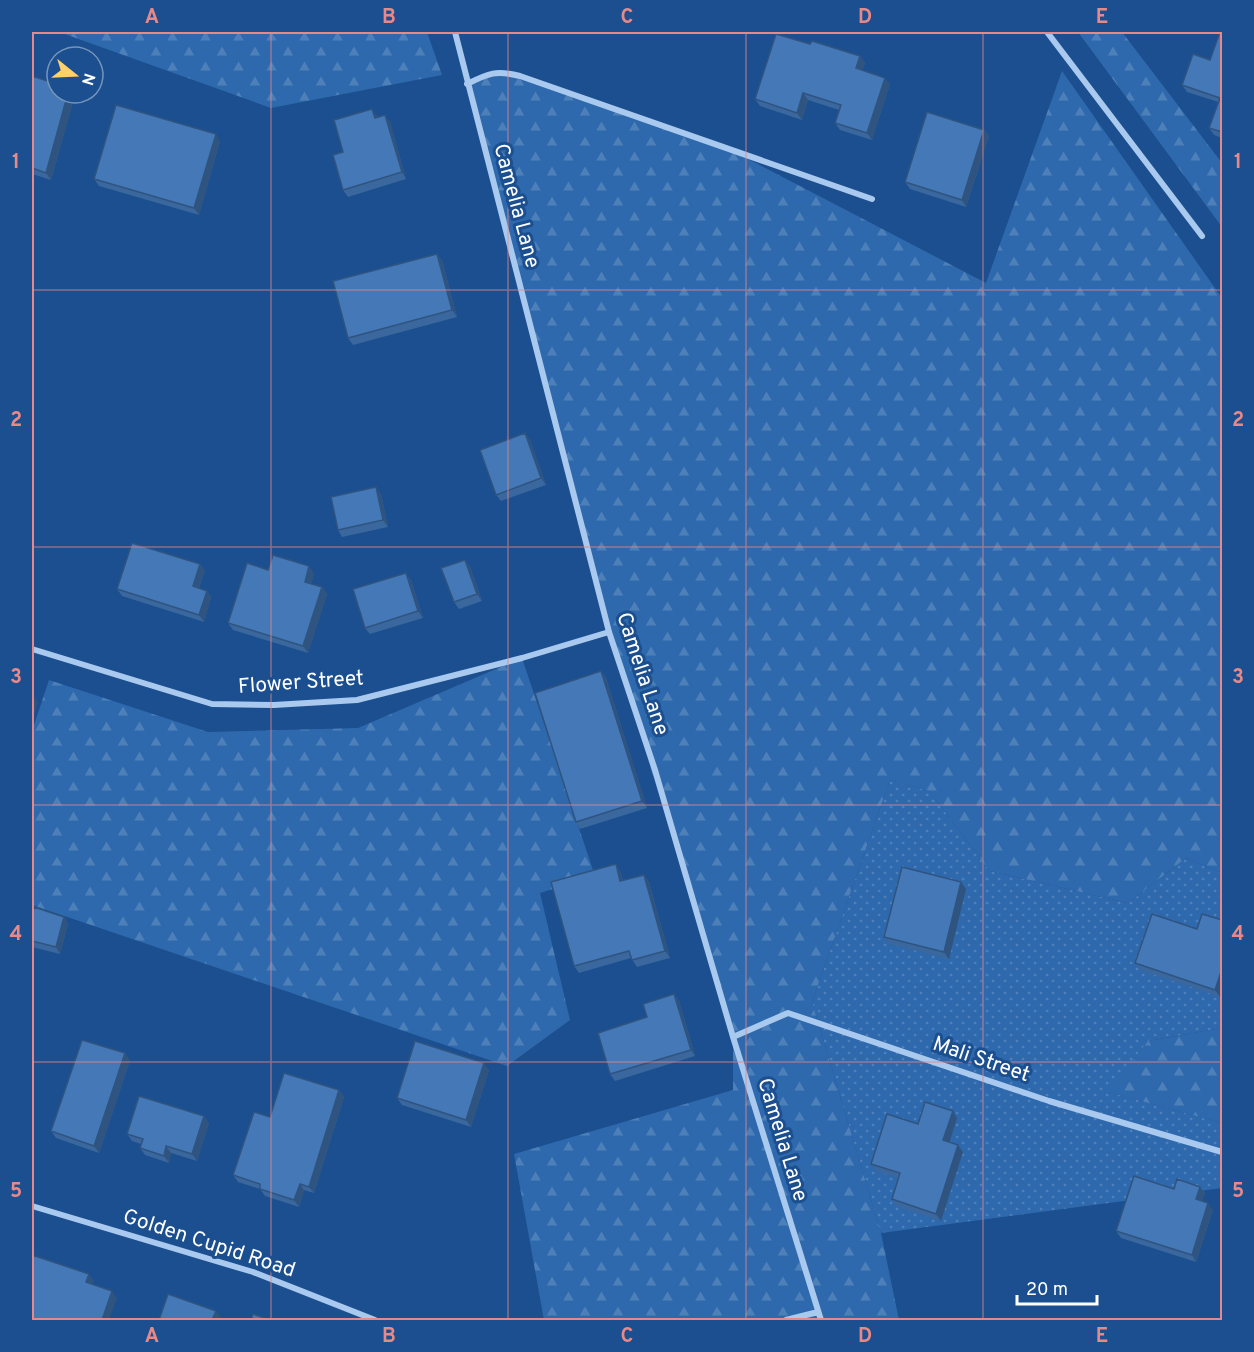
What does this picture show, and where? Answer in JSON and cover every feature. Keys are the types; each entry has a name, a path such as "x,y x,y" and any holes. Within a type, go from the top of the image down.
{"street":[{"name":"Camelia Lane","path":"455,32 609,632 655,770 733,1036 821,1320"},
{"path":"1047,32 1202,236"},
{"path":"467,84 490,72 504,72 520,76 872,199"},
{"name":"Flower Street","path":"32,649 212,704 274,705 357,700 522,658 609,632"},
{"name":"Mali Street","path":"733,1036 788,1013 1049,1101 1222,1152"},
{"name":"Golden Cupid Road","path":"32,1206 253,1272 375,1320"},
{"path":"786,1320 818,1312"}],"green space":[{"path":"59,32 427,32 442,75 271,108 105,48 105,45 95,45"},
{"path":"1078,32 1122,32 1222,163 1222,227"},
{"path":"1062,71 1222,298 1222,873 1186,858 1128,903 990,871 929,791 890,780 812,1002 881,1233 899,1320 544,1320 514,1154 733,1090 733,1037 609,632 467,84 498,72 727,148 986,283"},
{"path":"522,658 595,876 540,893 570,1020 507,1066 32,905 32,731 49,680 208,732 358,728"},
{"path":"890,780 929,791 990,871 1128,903 1186,858 1222,873 1222,1028 1148,1041 1109,1092 1222,1123 1222,1188 881,1233 812,1002"},
{"path":"1222,1028 1222,1123 1108,1092 1148,1041"}],"building":[{"path":"1220,32 1222,32 1222,132 1209,128 1220,98 1182,85 1193,54 1210,60"},
{"path":"776,34 810,44 812,41 860,56 856,68 885,78 867,133 835,123 841,105 803,93 797,113 755,99"},
{"path":"32,76 45,80 45,105 65,105 46,173 32,168"},
{"path":"116,105 216,134 194,208 94,179"},
{"path":"372,109 375,118 385,115 402,172 343,190 333,155 343,152 334,120"},
{"path":"927,112 984,130 962,200 905,182"},
{"path":"437,254 452,310 348,338 333,281"},
{"path":"525,433 541,478 496,495 480,450"},
{"path":"376,487 383,520 338,530 331,497"},
{"path":"132,543 200,564 193,586 207,591 199,615 117,589"},
{"path":"273,555 309,566 305,582 322,587 303,646 228,623 247,563 268,570"},
{"path":"465,560 477,594 454,602 441,568"},
{"path":"406,573 418,611 365,628 353,589"},
{"path":"601,671 642,801 576,822 535,693"},
{"path":"616,864 620,881 644,875 665,951 632,960 629,951 574,966 551,882"},
{"path":"902,867 961,882 944,952 884,937"},
{"path":"34,907 64,917 56,947 32,941"},
{"path":"1152,914 1197,929 1202,914 1222,920 1222,969 1215,990 1135,963"},
{"path":"674,994 691,1050 610,1074 598,1033 647,1017 643,1004"},
{"path":"82,1040 125,1053 94,1146 51,1131"},
{"path":"415,1041 484,1063 466,1120 397,1098"},
{"path":"284,1073 339,1090 309,1187 300,1184 294,1200 260,1189 260,1184 233,1175 254,1112 270,1117"},
{"path":"139,1096 204,1116 192,1154 166,1146 164,1156 140,1148 143,1139 127,1134"},
{"path":"925,1102 953,1111 943,1140 958,1145 936,1214 892,1199 900,1173 871,1164 887,1114 918,1124"},
{"path":"1134,1176 1174,1189 1177,1179 1200,1187 1196,1199 1208,1203 1192,1255 1116,1231"},
{"path":"32,1255 89,1274 86,1282 112,1291 102,1320 32,1320"},
{"path":"168,1294 216,1311 212,1320 159,1320"},
{"path":"253,1314 270,1320 251,1320"}]}
